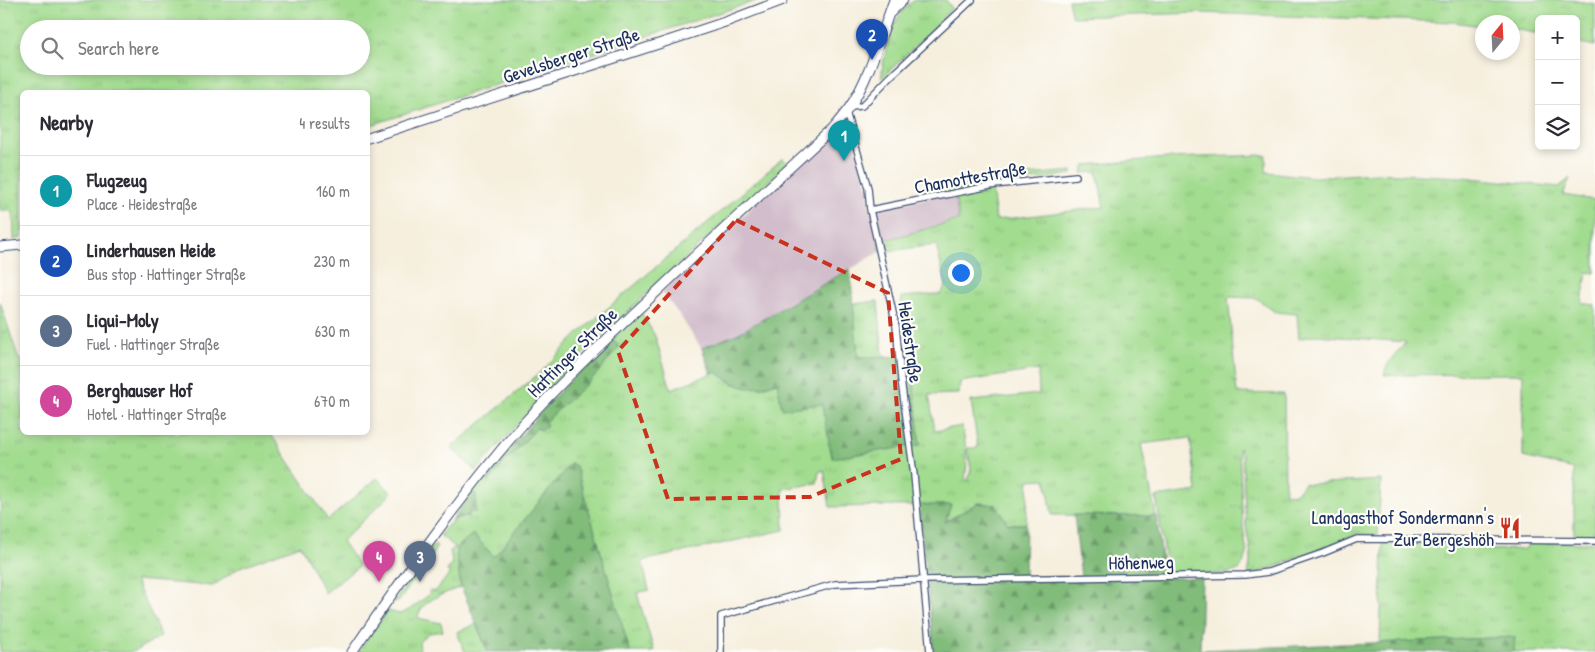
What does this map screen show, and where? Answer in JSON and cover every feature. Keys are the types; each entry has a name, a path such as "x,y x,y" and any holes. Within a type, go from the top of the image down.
{"main road":[{"name":"Gevelsberger Straße","path":"370,137 680,37 783,0"},
{"path":"888,15 903,0"},
{"name":"Hattinger Straße","path":"352,652 413,564 488,464 525,422 607,338 832,129 848,110 872,60 893,1"},
{"path":"0,247 20,246"}],"street":[{"name":"Hattinger Straße","path":"848,110 862,106 972,0"},
{"name":"Heidestraße","path":"848,110 868,188 870,210 896,326 901,380 914,475 930,652"},
{"name":"Chamottestraße","path":"870,210 995,185 1076,176"},
{"name":"Höhenweg","path":"721,652 721,616 835,584 923,580 1244,575 1268,572 1324,553 1357,539 1595,541"}],"highlighted area":[{"path":"736,220 888,293 901,459 810,497 668,499 618,351"}],"shaded area":[{"path":"848,119 868,188 870,210 955,193 959,220 878,242 880,252 739,333 702,348 711,373 701,348 662,292"}],"green space":[{"path":"0,0 759,0 370,125 370,90 20,90 20,238 14,240 13,212 0,210"},
{"path":"915,0 946,0 952,8 881,79 884,58 894,25 907,6"},
{"path":"1068,0 1571,0 1595,4 1595,46 1580,43 1580,15 1535,15 1535,33 1520,30 1520,15 1475,15 1475,25 1453,22 1200,13 1072,17"},
{"path":"1266,155 1266,172 1315,177 1376,173 1462,177 1559,187 1570,178 1563,195 1595,200 1595,273 1587,272 1582,303 1595,305 1595,540 1574,538 1574,469 1523,457 1523,374 1384,375 1387,365 1406,342 1315,335 1299,339 1297,314 1275,312 1256,298 1228,297 1237,393 1284,394 1285,493 1295,494 1304,483 1381,480 1378,535 1358,534 1266,570 1248,575 1251,555 1246,526 1242,453 1239,448 1243,527 1247,554 1244,562 1240,569 1223,574 1168,574 1156,497 1197,491 1190,438 1141,444 1156,516 1052,515 1046,479 1029,480 1026,524 1008,524 996,505 978,503 945,522 950,505 830,507 824,470 819,472 817,483 783,489 784,530 642,561 649,590 637,593 654,651 630,652 571,463 494,557 473,534 456,548 461,587 435,598 423,606 418,618 441,623 443,631 429,633 419,642 420,652 358,652 387,611 400,614 409,610 430,594 430,590 435,592 450,573 447,571 452,563 450,551 455,547 440,535 452,522 458,518 468,516 472,491 484,477 489,481 537,428 542,430 547,426 544,422 612,339 641,312 655,336 671,389 716,372 734,384 760,388 777,382 911,356 901,297 941,294 946,285 936,245 880,252 878,242 959,220 955,193 992,188 996,220 1104,207 1097,172 1082,173 1085,165 1167,158","holes":["1038,370 1039,394 971,401 978,448 967,448 971,469 968,481 965,478 967,459 962,426 935,431 929,395 959,394 960,382"]},
{"path":"783,158 788,163 561,375 476,471 451,448 544,369 580,332"},
{"path":"1072,171 1072,174 929,196 926,187 931,185 932,190 996,178"},
{"path":"850,269 858,357 911,356 920,445 832,458 822,404 782,409 777,382 751,388 739,386 716,372 711,373 702,348 739,333"},
{"path":"878,301 883,357 858,357 853,304"},
{"path":"0,302 20,360 20,435 271,435 328,520 377,478 392,493 342,541 359,566 325,593 300,545 240,567 213,586 135,580 161,636 133,652 0,652"},
{"path":"612,339 619,347 594,377 545,422 547,426 542,430 537,428 489,481 484,477 557,394"},
{"path":"571,463 576,466 630,652 488,652 460,584 456,548 473,534 494,557"},
{"path":"472,491 476,494 476,512 469,512 469,516 458,517 451,521"},
{"path":"978,503 996,505 1008,524 1026,524 1025,576 1081,577 1074,515 1156,516 1165,578 1202,578 1200,650 1515,637 1514,652 934,652 919,505 951,505 945,522"},
{"path":"1383,542 1483,542 1486,550 1526,549 1528,542 1595,543 1595,652 1513,652 1514,637 1380,643"},
{"path":"434,544 437,546 434,552 399,601 395,603 394,602"},
{"path":"476,624 488,652 465,652 457,632"}],"place":[{"name":"Linderhausen Heide","path":"872,60"},
{"name":"Flugzeug","path":"844,161"},
{"name":"Landgasthof Sondermann's Zur Bergeshöh","path":"1510,528"},
{"name":"Berghauser Hof","path":"379,582"},
{"name":"Liqui-Moly","path":"420,582"}]}
